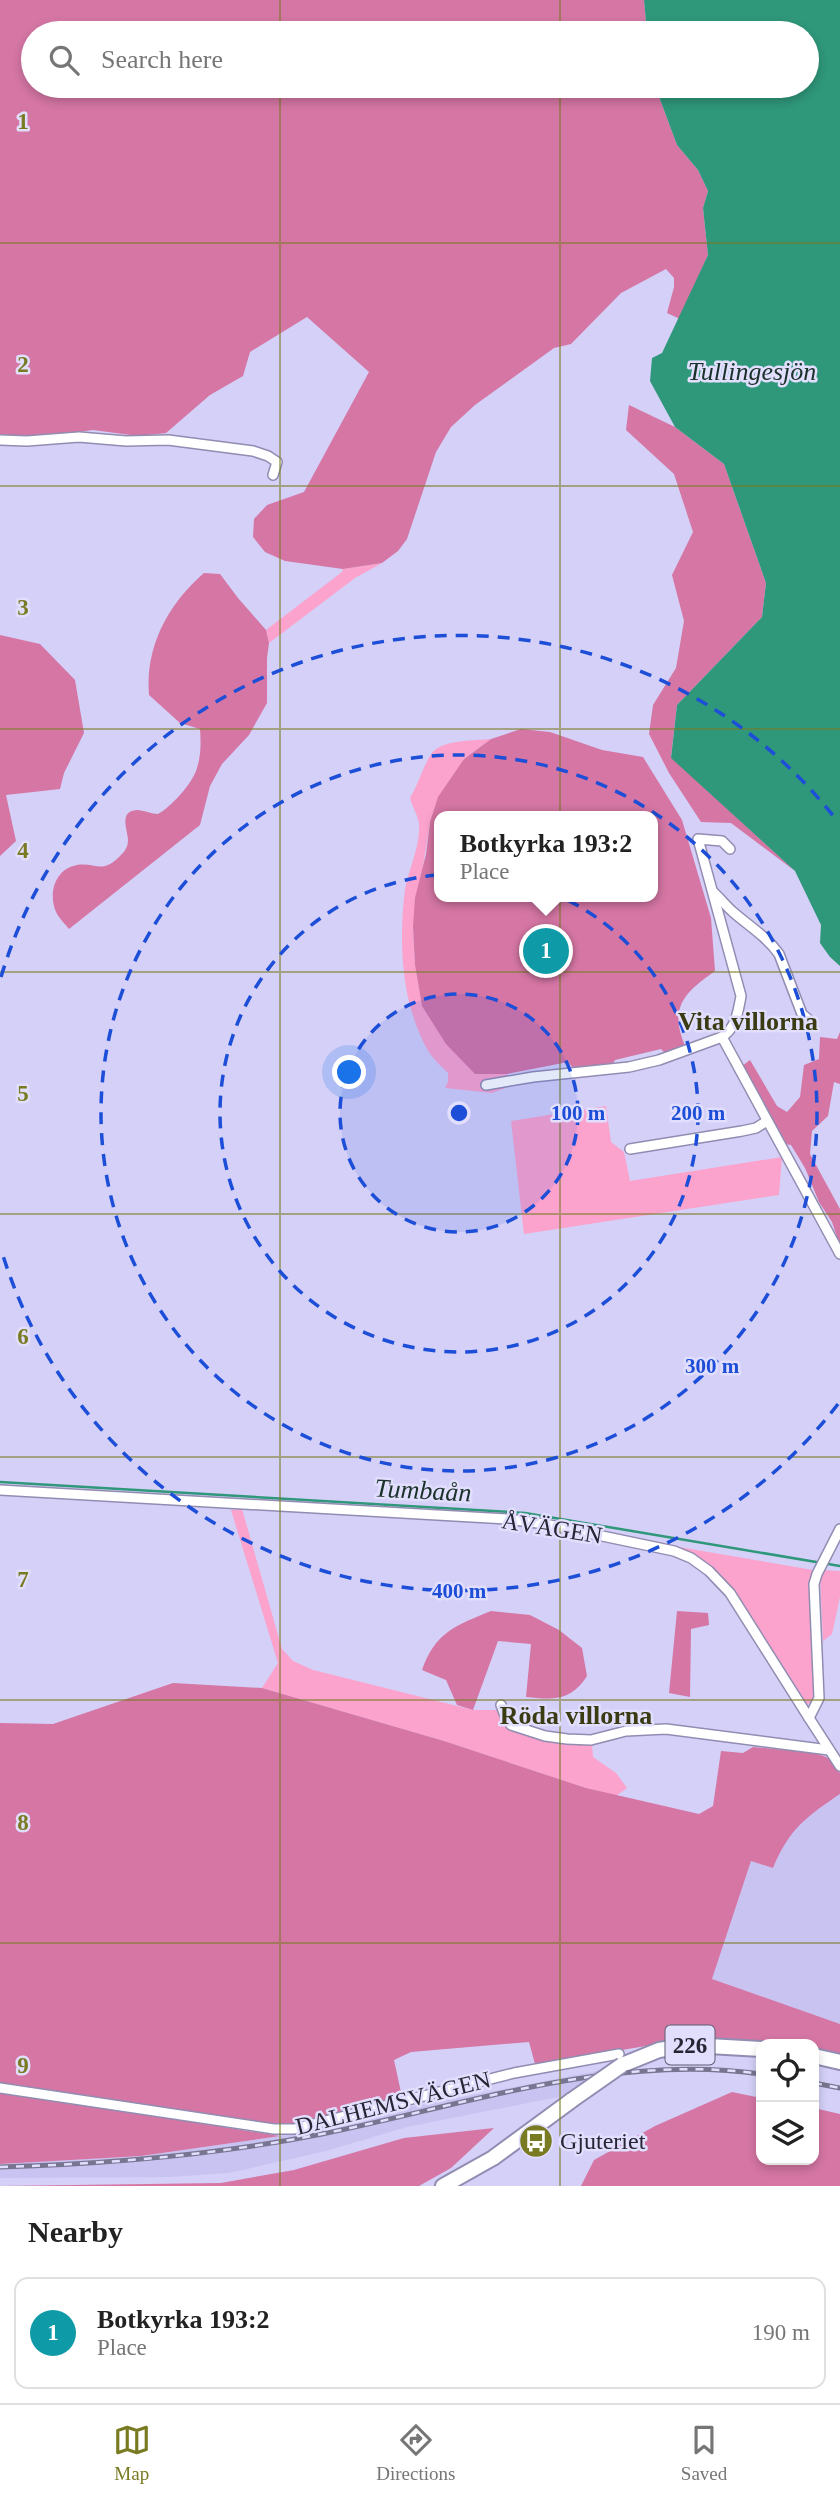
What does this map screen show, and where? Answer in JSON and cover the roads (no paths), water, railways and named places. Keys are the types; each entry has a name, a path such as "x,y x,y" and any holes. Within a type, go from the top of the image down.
{"main road":[{"name":"226","path":"443,2186 493,2158 621,2060 691,2045 756,2049"},
{"path":"819,2057 840,2062"}],"street":[{"path":"0,440 27,442 79,437 168,440 268,456 277,462 273,475"},
{"path":"486,1085 629,1067 659,1060 727,1034 736,1018 741,996 698,839 722,841 730,849"},
{"path":"712,890 732,911 758,930 779,954 802,1014 809,1020"},
{"path":"722,1037 840,1254"},
{"path":"631,1149 742,1131 756,1128 767,1121"},
{"name":"ÅVÄGEN","path":"0,1490 507,1519 545,1524 674,1551 691,1558 709,1571 730,1593 840,1766"},
{"path":"809,1718 819,1699 814,1595 817,1573 840,1529"},
{"path":"501,1705 511,1725 567,1740 591,1740 626,1731 666,1729 829,1750"},
{"name":"DALHEMSVÄGEN","path":"0,2088 274,2129 294,2129 514,2073 621,2060"}],"water":[{"name":"Tullingesjön","path":"644,0 840,0 840,966 820,943 821,925 795,871 671,758 677,705 762,617 766,583 724,464 675,427 650,381 652,358 662,353 708,255 703,208 708,191 698,170 677,145 659,98 819,98 819,21 646,21"}],"waterway":[{"name":"Tumbaån","path":"0,1482 525,1513 840,1566"}],"railway":[{"path":"0,2167 121,2161 242,2148 322,2134 540,2085 595,2076 650,2070 706,2069 756,2074"},
{"path":"819,2084 840,2088"}],"place":[{"name":"Botkyrka 193:2","path":"546,951"},
{"name":"Gjuteriet","path":"536,2141"}],"district":[{"name":"Vita villorna","path":"748,1021"},
{"name":"Röda villorna","path":"576,1715"}]}
